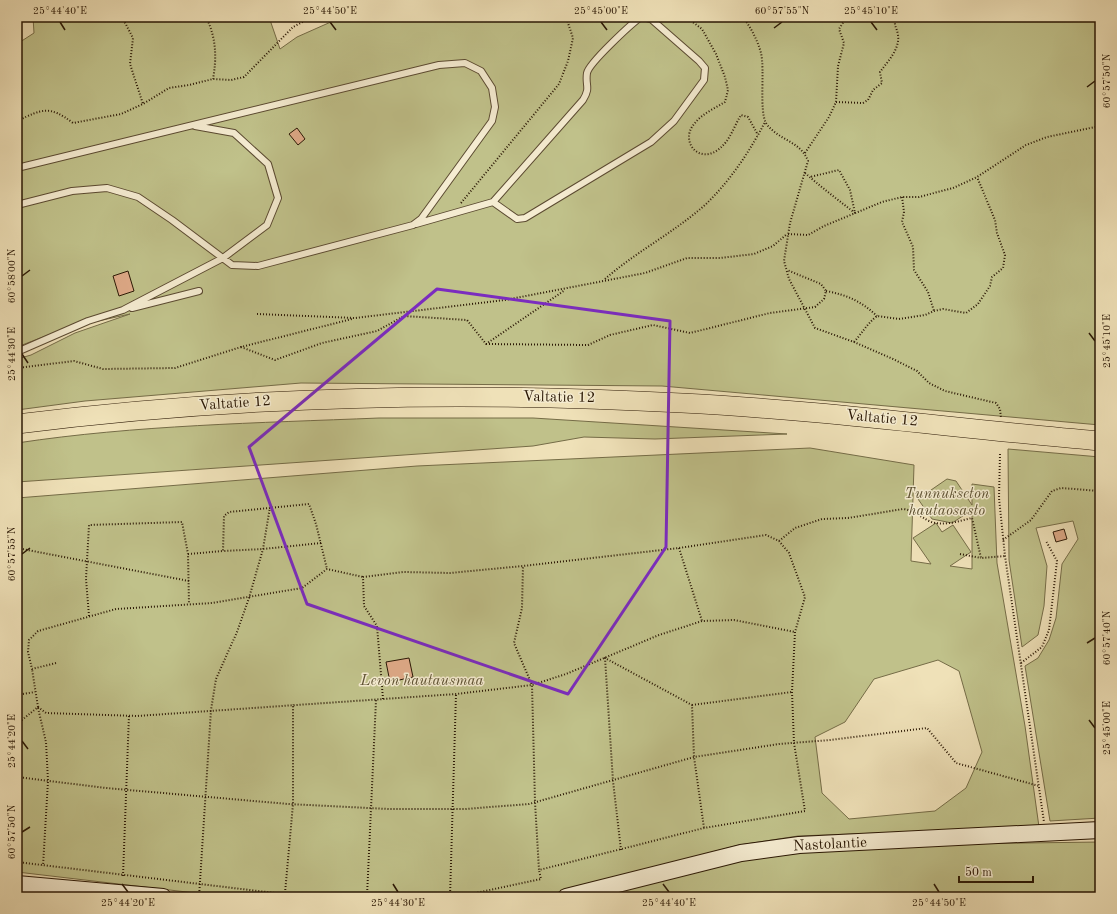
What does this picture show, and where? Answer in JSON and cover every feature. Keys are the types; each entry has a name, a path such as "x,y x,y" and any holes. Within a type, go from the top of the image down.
{"highway":[{"name":"Valtatie 12","path":"17,424 91,415 301,400 492,397 683,403 764,408 899,420 1100,441"}],"main road":[{"name":"Nastolantie","path":"566,897 677,867 748,852 800,845 1100,830"},
{"path":"17,884 97,894 163,897"}],"lane":[{"path":"17,205 72,191 107,188 138,197 172,220 232,265 258,266 493,202 583,100 588,92 587,72 593,63 632,23 642,17 651,19 705,68 704,80 674,121 651,142 526,218 517,219 493,202"},
{"path":"17,168 439,65 465,63 481,71 492,88 495,107 492,121 421,219 413,225"},
{"path":"123,310 223,258 267,225 278,198 268,164 234,133 191,125"},
{"path":"17,352 25,350 88,321 123,310 199,291"}],"path":[{"path":"122,17 133,38 130,64 143,104"},
{"path":"206,17 210,24 216,49 213,79"},
{"path":"17,121 39,111 58,112 73,123 121,114 143,104 169,88 213,79 231,80 244,77 293,27 312,17"},
{"path":"453,214 559,84 568,61 573,38 566,17"},
{"path":"686,17 702,29 716,54 726,77 728,90 725,102 694,123 690,136 692,149 697,154 705,155 712,152 726,142 741,115 748,117 758,135"},
{"path":"604,280 618,268 679,225 706,203 731,176 765,122 761,53 754,34 743,17"},
{"path":"805,153 829,117 836,102 838,66 844,42 839,29 844,21 844,17"},
{"path":"836,102 863,103 868,100 873,90 882,83 880,72 895,52 898,42 898,32 894,26 895,19 900,17"},
{"path":"765,122 773,132 799,147 805,153 808,161 790,223 784,261 789,279 804,310 815,328 854,342 917,371 929,383 945,391 996,403 1000,408 1002,419"},
{"path":"17,368 74,361 103,369 175,368 242,347 355,318 505,300 566,289 604,280 645,273 687,258 720,258 754,254 772,246 788,234 808,235 824,226 882,202 902,197 919,197 953,188 977,177 1007,156 1047,137 1100,126"},
{"path":"810,177 839,170 850,190 856,213"},
{"path":"805,173 856,213"},
{"path":"786,270 821,284 826,291 847,295 877,316 899,319 925,315 934,310 943,309 966,313 978,304 990,286 992,277 1003,268 1005,255 994,220 977,177"},
{"path":"902,197 904,212 902,222 913,247 914,270 928,292 934,310"},
{"path":"486,344 566,289"},
{"path":"486,344 588,345 610,335 653,325 690,333 770,313 804,310 815,307 824,299 826,291"},
{"path":"257,314 355,318"},
{"path":"242,347 275,360 322,343 377,331 404,316 467,320 486,344"},
{"path":"854,342 864,332 868,323 877,316"},
{"path":"1000,454 999,498 1003,540 1046,833"},
{"path":"1003,540 1031,520 1052,491 1061,488 1100,491"},
{"path":"223,551 224,516 229,512 309,504 328,569"},
{"path":"199,897 207,796 211,710 216,680 237,632 249,598 263,549 270,507"},
{"path":"779,541 795,528 822,519 848,518 903,509 912,510 930,522 955,523 972,518 981,558"},
{"path":"89,616 87,562 90,525 182,522 188,554 189,604"},
{"path":"43,866 48,781 46,742 28,652 29,640 38,631 116,609 249,598 302,588 328,569 363,577 403,572 450,573 679,548 766,535 779,541 789,553 805,597 795,632 792,692 794,743 805,810 704,828 539,870"},
{"path":"1021,663 1042,647 1049,630 1057,561 1046,541"},
{"path":"188,554 321,543"},
{"path":"17,548 189,580"},
{"path":"679,548 702,621"},
{"path":"960,554 981,558 1005,556"},
{"path":"457,897 541,879 539,870 535,802 532,686 514,643 522,608 523,566"},
{"path":"363,577 364,606 377,626 383,699"},
{"path":"38,707 46,713 75,715 129,715 456,694 532,686 605,658 659,635 702,621 734,620 795,632"},
{"path":"605,658 692,705 792,692"},
{"path":"605,658 613,781 621,850"},
{"path":"32,669 56,663"},
{"path":"17,696 35,692"},
{"path":"450,897 456,694"},
{"path":"367,896 376,700"},
{"path":"284,893 293,804 293,704"},
{"path":"692,705 694,757 704,828"},
{"path":"17,724 38,707"},
{"path":"123,876 129,715"},
{"path":"17,776 127,790 293,804 370,808 452,809 535,802 694,757 794,743 927,728 956,763 1039,786"},
{"path":"17,862 123,876 200,883 308,897"},
{"path":"355,897 395,897"}],"highlighted area":[{"path":"437,289 670,321 666,547 568,694 307,604 249,447"}],"green space":[{"path":"33,17 269,17 280,49 297,37 342,17 1100,17 1100,425 662,386 301,383 85,401 17,410 17,359 31,355 75,333 130,314 89,323 87,320 17,347 17,44 34,33"},
{"path":"379,418 533,418 787,434 655,439 584,437 533,446 17,482 17,443 152,428"},
{"name":"Levon hautausmaa","path":"810,448 914,465 911,561 931,564 913,538 936,523 942,532 953,525 971,552 950,566 972,569 972,510 952,523 932,519 918,499 947,479 956,481 972,505 972,484 994,487 997,563 1025,726 1039,827 798,836 739,845 540,897 229,897 17,872 17,498 417,466","holes":["938,660 959,671 982,752 966,788 935,811 849,819 822,793 815,737 845,722 874,679"]},
{"path":"1008,449 1100,457 1100,535 1096,535 1100,564 1100,818 1050,821 1025,666 1038,658 1049,640 1056,618 1062,564 1078,539 1073,521 1036,528 1047,566 1044,606 1038,635 1022,647 1009,560"},
{"path":"1100,842 1100,897 591,897 741,858 798,851 947,844"}],"building":[{"path":"297,128 305,139 298,145 289,134"},
{"path":"128,271 134,291 119,296 113,276"},
{"path":"1064,529 1067,539 1056,542 1053,532"},
{"path":"409,658 413,677 390,682 386,662"}],"park label":[{"name":"Tunnukseton hautaosasto","path":"947,502"}]}
